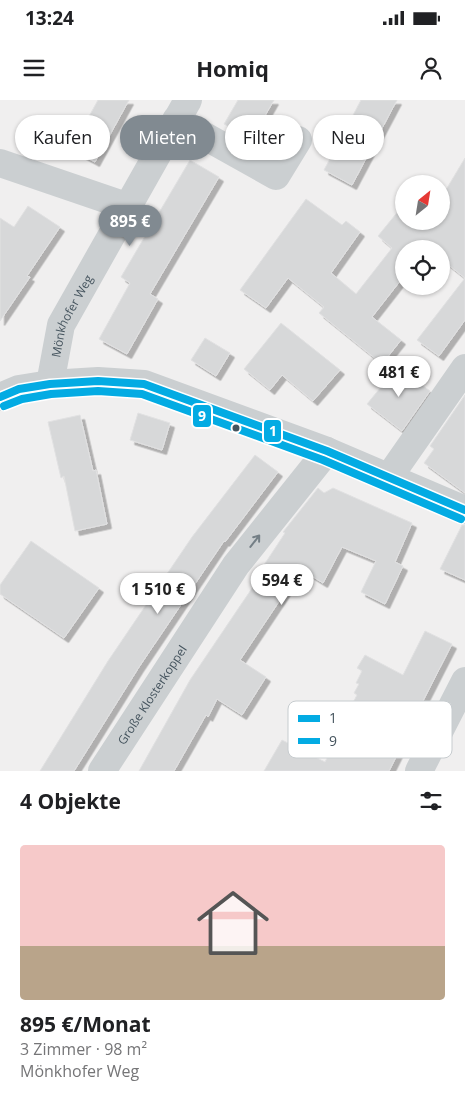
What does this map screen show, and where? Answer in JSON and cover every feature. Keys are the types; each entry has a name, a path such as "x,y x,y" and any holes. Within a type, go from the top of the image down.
{"street":[{"name":"Mönkhofer Weg","path":"50,384 61,325 182,110 225,140"},
{"name":"Mönkhofer Weg","path":"253,160 276,176 286,160"},
{"path":"0,163 129,207"},
{"path":"389,477 465,368"},
{"path":"0,397 19,389 50,384 98,380 144,384 327,451 465,510"},
{"name":"Große Klosterkoppel","path":"102,771 236,565 327,451"},
{"path":"452,706 465,681"},
{"path":"419,771 426,758"}],"building":[{"path":"98,100 129,100 110,135 110,115 90,115"},
{"path":"238,100 274,100 265,115 229,115"},
{"path":"361,100 397,100 384,125 384,115 353,115"},
{"path":"465,158 465,278 450,266 450,240 395,240 395,288 372,317 401,340 382,364 319,313 324,307 288,278 266,308 240,290 306,199 342,225 346,221 360,232 331,273 356,294 392,248 378,236 395,215 395,230 450,230 450,183"},
{"path":"190,160 219,177 150,294 158,299 127,354 99,339 130,283 121,277"},
{"path":"329,160 365,160 352,185 324,170"},
{"path":"28,206 60,227 27,276 30,277 0,321 0,218 14,227"},
{"path":"465,278 465,320 439,356 417,340"},
{"path":"281,323 340,370 313,401 282,375 270,390 244,369"},
{"path":"205,338 230,353 216,376 191,360"},
{"path":"404,359 404,372 430,391 402,431 367,404"},
{"path":"465,395 465,493 424,463 434,449 430,446"},
{"path":"138,413 170,423 162,450 130,440"},
{"path":"80,415 93,471 96,470 107,524 75,531 64,476 61,478 48,422"},
{"path":"255,455 278,472 224,541 139,667 74,771 40,771 108,661 192,537"},
{"path":"318,488 324,493 333,488 412,523 395,562 403,566 385,604 361,592 376,561 342,547 323,583 302,570 240,660 266,677 242,715 217,699 208,717 206,715 174,771 139,771 190,680 265,569 262,568 285,533 283,532"},
{"path":"462,525 465,525 465,580 440,569"},
{"path":"31,541 99,588 64,638 0,594 0,585"},
{"path":"425,631 452,644 423,701 354,701 357,695 354,693 359,684 356,683 362,671 357,668 365,655 403,675"},
{"path":"282,740 288,743 288,758 317,758 325,762 327,758 396,758 389,771 264,771"}],"transit line":[{"name":"1","path":"0,397 19,389 50,384 98,381 144,384 327,451 465,510"},
{"name":"9","path":"4,406 22,399 51,394 98,391 142,394 323,460 461,519"}]}
